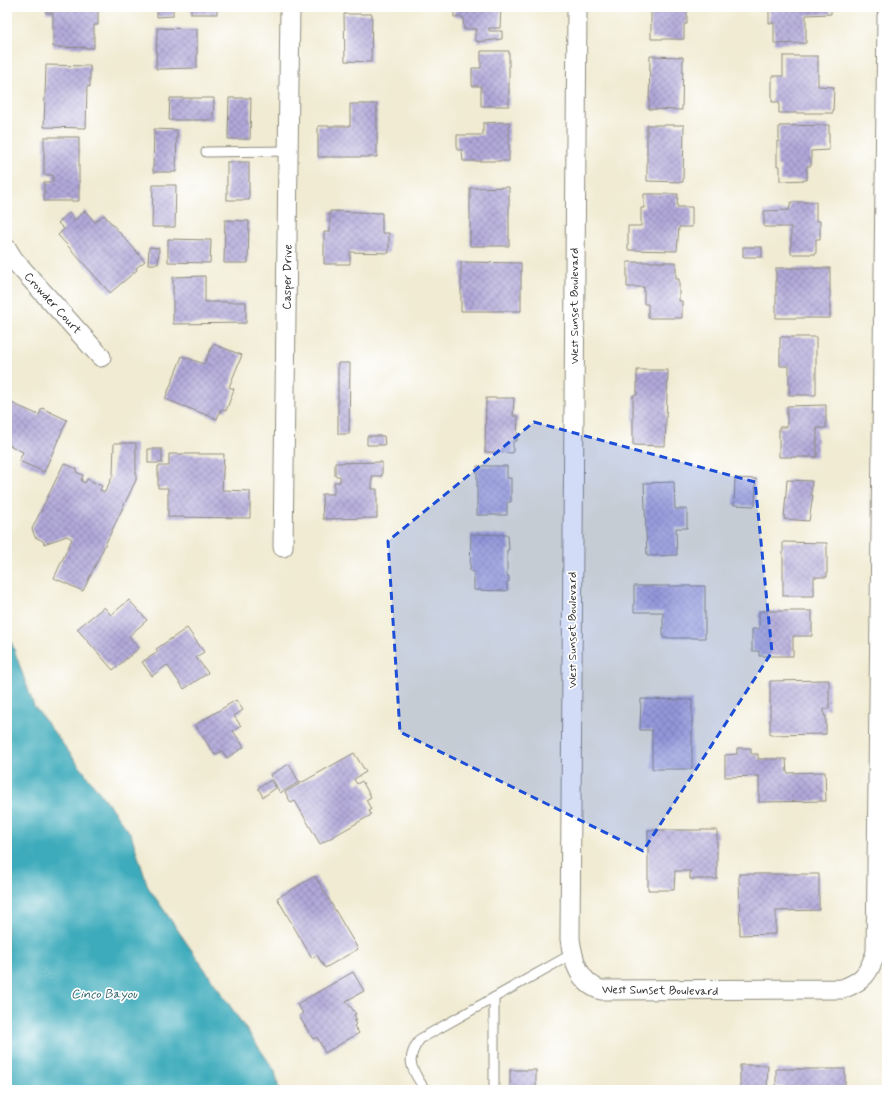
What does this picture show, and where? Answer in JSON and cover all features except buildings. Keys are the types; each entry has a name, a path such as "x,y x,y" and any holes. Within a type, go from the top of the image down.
{"street":[{"name":"Casper Drive","path":"283,546 290,7"},
{"name":"West Sunset Boulevard","path":"577,7 570,939 572,954 578,970 585,981 592,987 601,990 760,991 842,989 861,980 870,969 876,952 883,711"},
{"path":"883,711 887,16"},
{"name":"Crowder Court","path":"7,249 12,259 102,357"}],"lane":[{"path":"206,152 288,151"},
{"path":"425,1090 411,1067 412,1050 420,1040 572,954"},
{"path":"494,998 494,1090"}],"highlighted area":[{"path":"534,422 755,482 772,652 643,851 400,732 388,541"}],"water":[{"name":"Cinco Bayou","path":"7,630 34,706 131,834 148,887 275,1071 279,1090 7,1090"}]}
